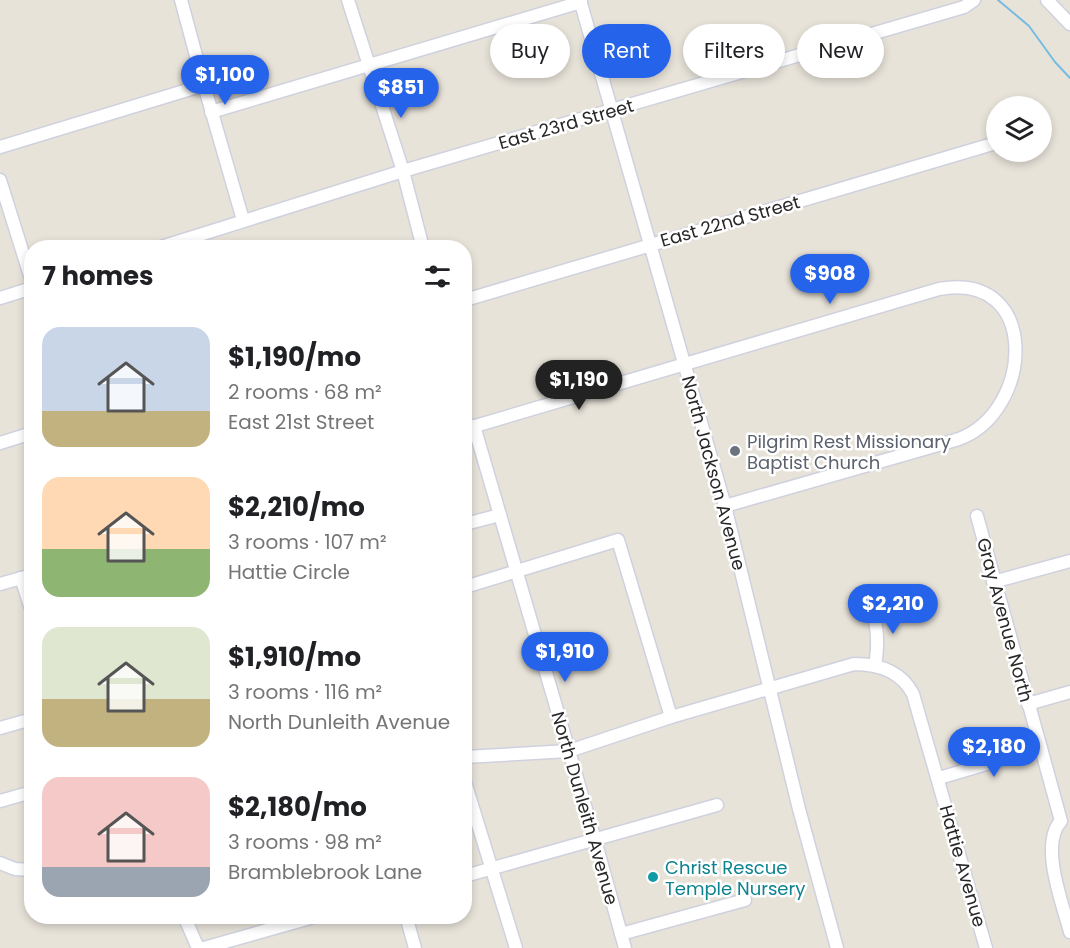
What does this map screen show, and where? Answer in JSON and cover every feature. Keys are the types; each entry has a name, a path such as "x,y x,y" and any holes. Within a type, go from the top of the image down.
{"street":[{"path":"181,0 243,220"},
{"path":"348,0 403,171 421,240"},
{"name":"East 23rd Street","path":"182,240 403,171 964,7 974,0"},
{"path":"1047,0 1070,24"},
{"path":"211,112 580,1"},
{"name":"North Jackson Avenue","path":"580,1 725,506 799,809 837,948"},
{"path":"0,147 204,85"},
{"name":"East 22nd Street","path":"472,298 986,146"},
{"path":"0,180 24,256"},
{"path":"472,427 949,287 970,287 1001,304 1013,325 1017,351 1010,382 997,408 976,431 959,439 725,506"},
{"path":"0,298 24,290"},
{"name":"North Dunleith Avenue","path":"472,434 517,572 596,840 625,948"},
{"path":"0,443 24,436"},
{"path":"472,522 500,515"},
{"name":"Gray Avenue North","path":"977,516 993,582 1028,704 1066,820 1058,825 1053,840 1052,865 1070,932"},
{"path":"472,585 618,540 671,717"},
{"path":"993,582 1070,561"},
{"path":"0,584 24,577"},
{"path":"472,757 569,751 671,717 854,664 875,665 878,629 872,607"},
{"name":"Hattie Avenue","path":"875,665 887,669 909,687 913,694 986,948"},
{"path":"1028,704 1070,692"},
{"path":"0,728 24,721"},
{"path":"939,778 1041,748"},
{"path":"0,801 24,794"},
{"path":"472,806 516,948"},
{"path":"472,874 717,806"},
{"path":"0,863 15,869 24,870"},
{"path":"621,934 745,900"},
{"path":"188,924 198,948"},
{"path":"204,948 289,924"},
{"path":"408,924 415,948"}],"waterway":[{"path":"998,0 1029,26 1055,62 1070,78"}],"place":[{"name":"Pilgrim Rest Missionary Baptist Church","path":"735,451"},
{"name":"Christ Rescue Temple Nursery","path":"653,877"}]}
